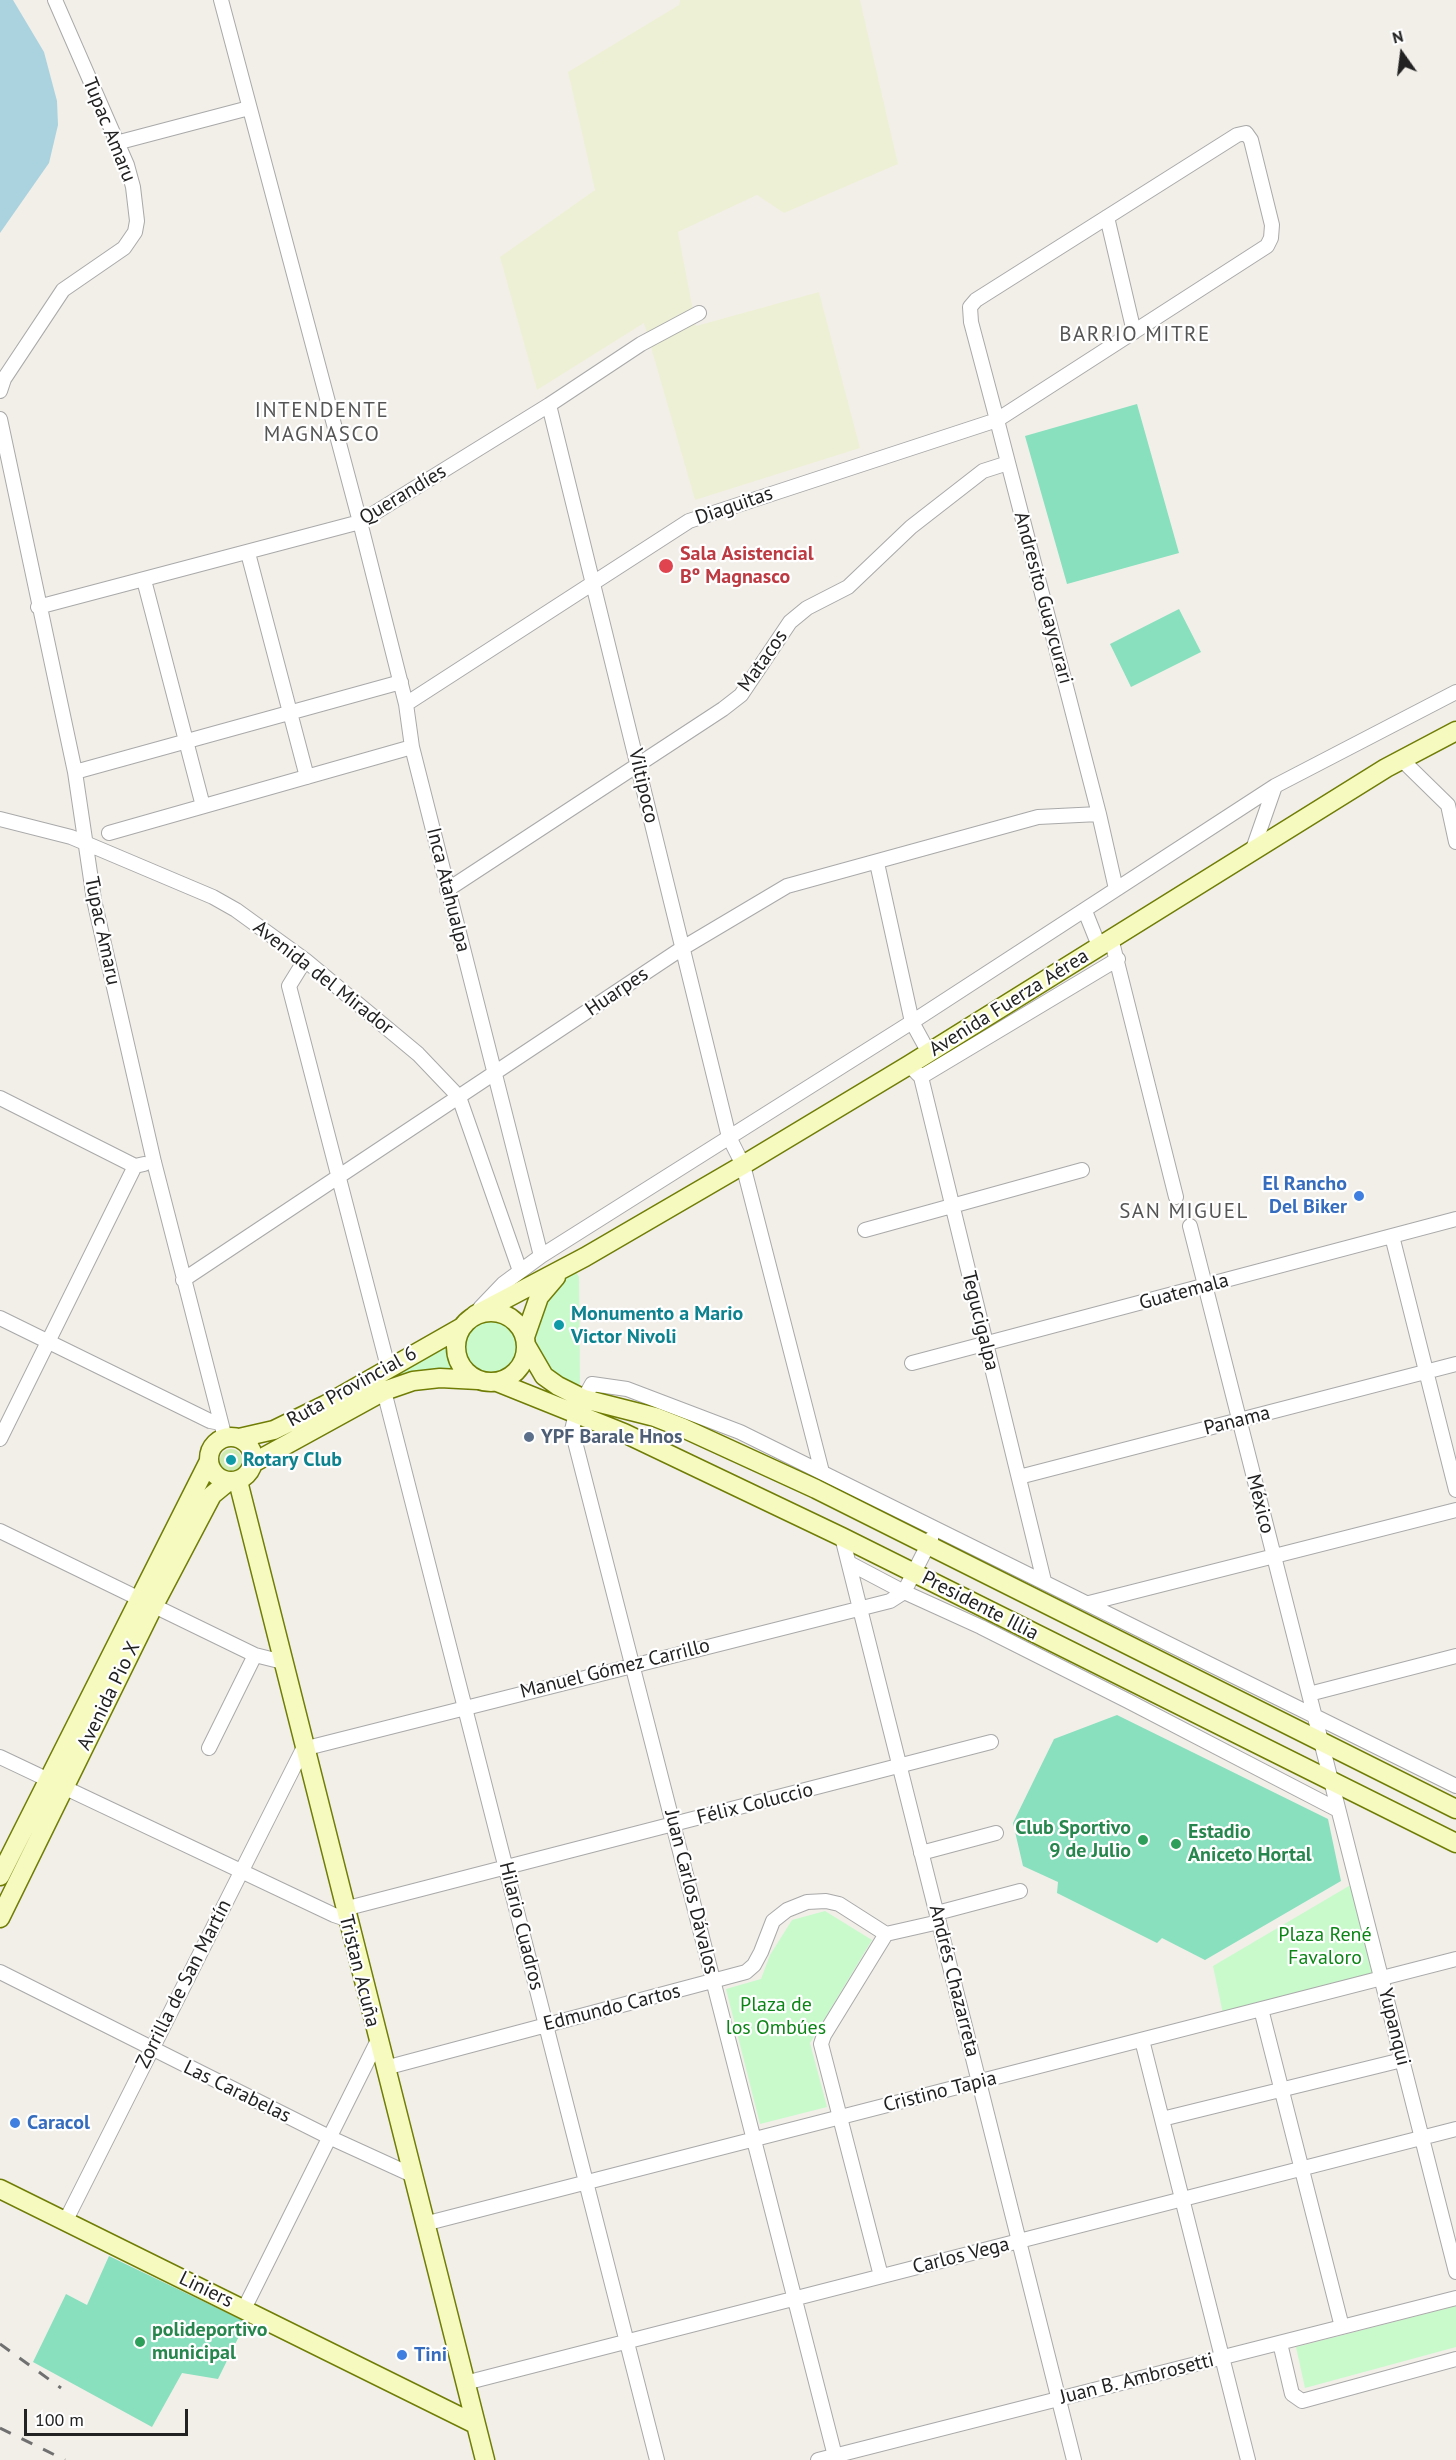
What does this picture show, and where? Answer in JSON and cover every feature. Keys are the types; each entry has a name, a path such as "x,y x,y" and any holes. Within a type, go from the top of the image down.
{"main road":[{"name":"Avenida Fuerza Aérea","path":"560,1270 743,1165 915,1071 929,1053 1105,942 1401,759 1456,731"},
{"name":"Ruta Provincial 6","path":"228,1433 274,1430 325,1406 388,1367 560,1270"},
{"path":"525,1341 520,1328 505,1315 495,1312 470,1320 457,1336 456,1358 469,1375 478,1380 497,1382 507,1379 521,1365 525,1341 539,1296 560,1270"},
{"name":"Presidente Illia","path":"525,1341 544,1376 580,1406 1456,1844"},
{"name":"Ruta Provincial 6","path":"253,1463 384,1391 413,1381 440,1378 478,1380"},
{"name":"Presidente Illia","path":"497,1382 580,1406 655,1417 683,1428 928,1545 1456,1809"},
{"path":"228,1433 250,1448 253,1463 248,1474 233,1481 213,1473 208,1461 213,1446 228,1433"},
{"name":"Avenida Pio X","path":"0,1918 55,1784 145,1603 208,1461"},
{"name":"Avenida Pio X","path":"145,1603 212,1495 233,1481"},
{"name":"Tristan Acuña","path":"233,1481 283,1662 303,1749 484,2460"},
{"name":"Avenida Pio X","path":"0,1876 55,1784"},
{"name":"Liniers","path":"0,2189 475,2424"}],"street":[{"name":"Tupac Amaru","path":"0,391 4,379 63,290 124,248 131,239 136,221 133,187 55,0"},
{"name":"Inca Atahualpa","path":"221,0 401,682 412,747 493,1074 541,1256"},
{"path":"116,143 249,108"},
{"name":"Diaguitas","path":"406,704 689,521 704,514 998,420 1267,246 1271,238 1272,225 1251,141 1246,133 1237,135 1107,217"},
{"path":"1107,217 1134,332"},
{"name":"Andresito Guaycurari","path":"1107,217 976,300 970,307 971,322 1099,814 1116,889"},
{"name":"Querandíes","path":"38,607 360,522 549,405 641,344 699,313"},
{"name":"Viltipoco","path":"549,405 729,1137 743,1165 822,1472"},
{"name":"Tupac Amaru","path":"0,419 38,607 75,772 94,900 183,1280 228,1433"},
{"name":"Matacos","path":"447,890 723,710 741,695 790,622 807,608 848,587 911,527 983,471 1008,463"},
{"path":"248,553 307,777"},
{"path":"144,580 202,806"},
{"path":"75,772 401,682"},
{"path":"470,1320 503,1284 541,1256 912,1022 1275,786 1456,692"},
{"path":"109,833 412,747"},
{"path":"1401,759 1452,799 1456,842"},
{"path":"1253,849 1275,786"},
{"name":"Huarpes","path":"183,1280 681,949 787,886 801,880 877,863 1038,817 1099,814"},
{"name":"Avenida del Mirador","path":"0,819 55,832 84,842 213,897 305,960 418,1054 459,1097 520,1271"},
{"path":"877,863 912,1022 929,1053"},
{"path":"1085,911 1118,959 1176,1197"},
{"path":"915,1071 1118,959"},
{"path":"305,960 289,986 388,1367"},
{"name":"Tegucigalpa","path":"915,1071 986,1343 1044,1581"},
{"path":"0,1098 135,1166 154,1162"},
{"path":"0,1438 135,1166"},
{"path":"866,1230 1082,1170"},
{"name":"Guatemala","path":"912,1363 1456,1219"},
{"name":"México","path":"1190,1226 1331,1782"},
{"path":"1392,1236 1456,1490"},
{"path":"0,1318 203,1417 228,1433"},
{"name":"Panama","path":"1019,1477 1456,1364"},
{"path":"580,1406 592,1384 627,1389 740,1432 1456,1786"},
{"name":"Hilario Cuadros","path":"384,1391 657,2460"},
{"name":"Juan Carlos Dávalos","path":"580,1406 572,1430 835,2456"},
{"path":"1089,1604 1456,1510"},
{"path":"904,1592 916,1574 936,1528"},
{"path":"0,1531 255,1656 283,1662"},
{"name":"Andrés Chazarreta","path":"842,1537 1074,2460"},
{"path":"849,1563 1128,1701 1338,1810"},
{"name":"Manuel Gómez Carrillo","path":"303,1749 890,1601 904,1592"},
{"path":"208,1748 255,1656"},
{"path":"1309,1694 1456,1656"},
{"path":"1128,1701 1137,1684"},
{"name":"Félix Coluccio","path":"345,1914 506,1868 991,1742"},
{"name":"Zorrilla de San Martín","path":"66,2220 303,1749"},
{"path":"0,1757 334,1916 345,1914"},
{"name":"Yupanqui","path":"1331,1782 1456,2272"},
{"path":"921,1852 996,1833"},
{"path":"881,2276 821,2044 824,2035 886,1934 1020,1891"},
{"name":"Edmundo Cartos","path":"385,2068 746,1972 754,1965 773,1921 787,1910 807,1902 826,1901 839,1904 886,1934"},
{"name":"Cristino Tapia","path":"423,2224 1456,1959"},
{"name":"Las Carabelas","path":"0,1972 331,2138 412,2175"},
{"path":"1261,2009 1342,2327"},
{"path":"1142,2040 1248,2460"},
{"path":"244,2309 377,2042"},
{"path":"1162,2119 1402,2060"},
{"name":"Carlos Vega","path":"465,2383 1456,2129"},
{"name":"Juan B. Ambrosetti","path":"818,2460 1456,2298"},
{"path":"1280,2343 1292,2394 1302,2401 1456,2359"},
{"path":"877,2445 880,2460"}],"green space":[{"path":"680,0 860,0 898,164 784,213 757,195 678,232 696,326 819,292 860,448 695,500 644,323 537,390 500,257 595,190 568,72 679,5"},
{"path":"1137,404 1179,553 1067,584 1025,436"},
{"path":"1179,609 1201,652 1131,687 1110,644"},
{"path":"576,1272 579,1277 580,1384 575,1385 548,1368 538,1349 536,1338 539,1317 550,1292 557,1284"},
{"path":"490,1319 500,1321 509,1327 515,1336 517,1346 515,1356 509,1365 500,1371 490,1373 480,1371 471,1365 465,1356 463,1346 465,1336 471,1327 480,1321"},
{"path":"447,1343 447,1353 454,1372 375,1385"},
{"path":"231,1449 239,1452 242,1460 239,1468 231,1471 223,1468 220,1460 223,1452"},
{"name":"Estadio Aniceto Hortal","path":"1117,1715 1328,1819 1341,1881 1205,1960 1162,1938 1157,1943 1057,1893 1058,1882 1023,1866 1013,1823 1054,1739"},
{"name":"Plaza René Favaloro","path":"1354,1883 1377,1976 1223,2014 1213,1966"},
{"name":"Plaza de los Ombúes","path":"825,1911 872,1940 810,2043 827,2107 760,2124 726,1989 761,1979 770,1955 792,1920"},
{"name":"polideportivo municipal","path":"109,2256 246,2322 218,2379 182,2373 152,2427 33,2362 66,2294 87,2305"},
{"path":"1456,2306 1456,2347 1305,2388 1296,2347"}],"water":[{"path":"0,0 13,0 44,52 57,101 58,125 49,163 0,233"}],"railway":[{"path":"0,2344 61,2388"},
{"path":"0,2428 65,2460"}],"place":[{"name":"Sala Asistencial Bº Magnasco","path":"666,566"},
{"name":"El Rancho Del Biker","path":"1359,1196"},
{"name":"Monumento a Mario Victor Nivoli","path":"559,1325"},
{"name":"YPF Barale Hnos","path":"529,1437"},
{"name":"Rotary Club","path":"231,1460"},
{"name":"Club Sportivo 9 de Julio","path":"1143,1840"},
{"name":"Estadio Aniceto Hortal","path":"1176,1844"},
{"name":"Caracol","path":"15,2123"},
{"name":"polideportivo municipal","path":"140,2342"},
{"name":"Tini","path":"402,2355"}],"district":[{"name":"BARRIO MITRE","path":"1135,335"},
{"name":"INTENDENTE MAGNASCO","path":"322,423"},
{"name":"SAN MIGUEL","path":"1184,1212"}]}
